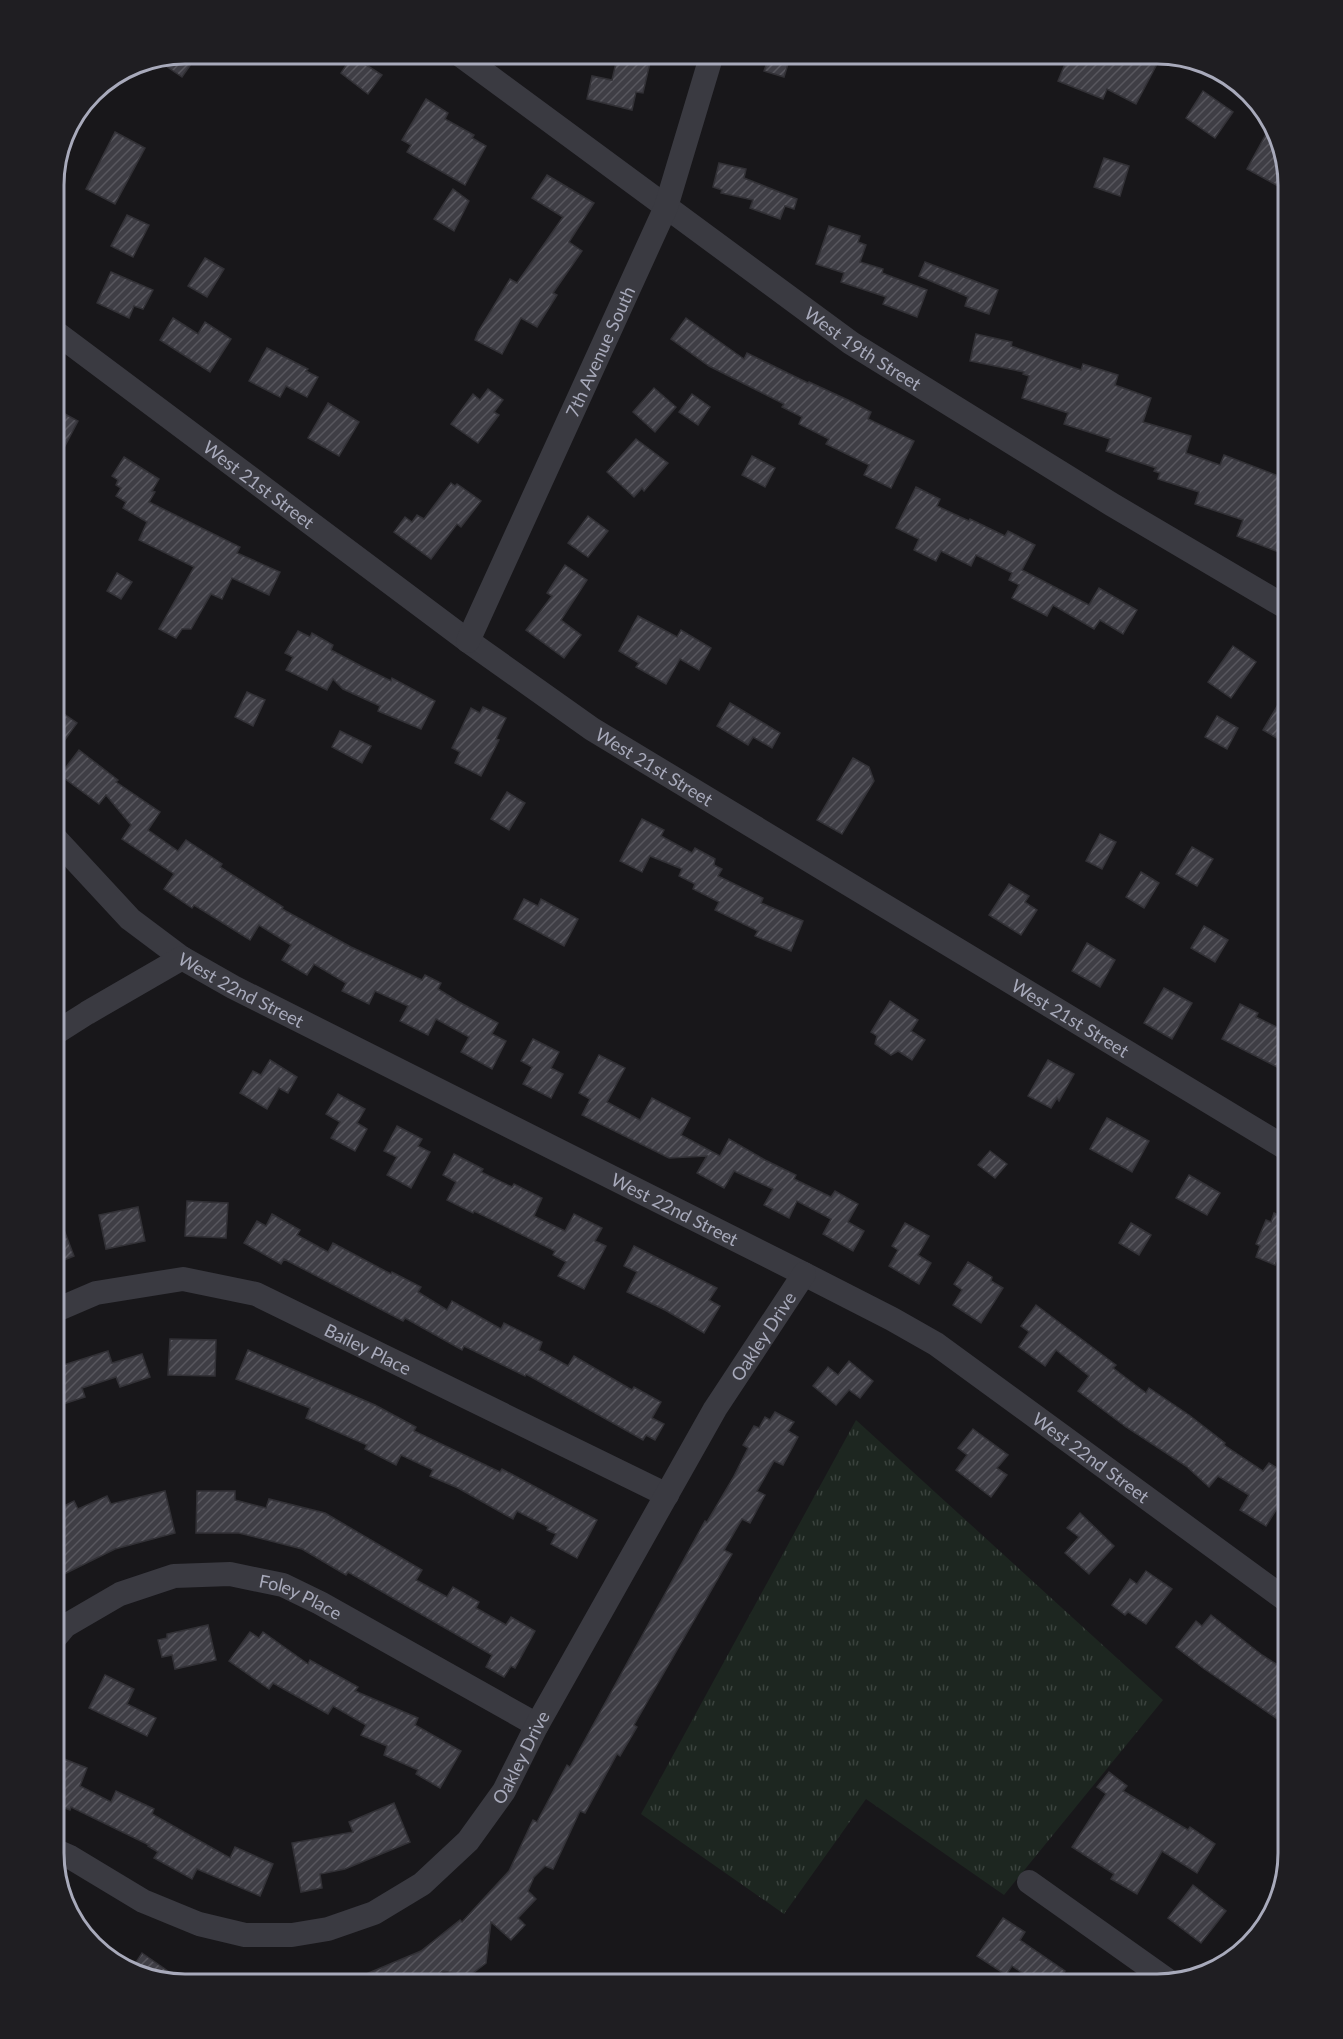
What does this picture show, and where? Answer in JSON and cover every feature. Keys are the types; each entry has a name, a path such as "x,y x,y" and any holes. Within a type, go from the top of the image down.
{"street":[{"name":"West 19th Street","path":"474,65 851,343 1111,504 1279,603"},
{"name":"7th Avenue South","path":"468,641 666,207 709,65"},
{"name":"West 21st Street","path":"65,339 468,641 592,729 1279,1144"},
{"name":"West 22nd Street","path":"65,848 130,919 182,958 233,987 804,1274 936,1344 1279,1595"},
{"path":"64,1027 182,958"},
{"name":"Oakley Drive","path":"64,1854 143,1900 199,1924 245,1935 292,1935 328,1929 374,1913 422,1884 468,1841 504,1791 537,1725 715,1409 804,1274"},
{"name":"Bailey Place","path":"64,1307 96,1293 183,1279 256,1294 667,1495"},
{"name":"Foley Place","path":"64,1627 120,1594 174,1575 230,1574 283,1585 320,1603 537,1725"},
{"path":"1029,1882 1159,1974"}],"green space":[{"path":"856,1420 1163,1700 1004,1895 866,1799 784,1914 641,1814"}],"building":[{"path":"190,65 182,77 166,66"},
{"path":"346,65 366,65 382,75 368,94 341,73"},
{"path":"615,65 649,65 643,93 636,92 632,110 587,99 592,76 612,80"},
{"path":"766,65 788,65 784,77 764,71"},
{"path":"1065,65 1156,65 1136,104 1107,89 1103,99 1058,81"},
{"path":"1203,91 1233,112 1215,138 1186,118"},
{"path":"426,99 448,113 445,119 474,135 472,138 486,146 465,185 407,152 411,145 402,140"},
{"path":"115,132 145,148 115,204 86,189"},
{"path":"1266,134 1274,154 1279,187 1247,169"},
{"path":"1104,158 1129,166 1120,196 1094,187"},
{"path":"719,163 746,169 744,178 797,199 794,209 785,206 780,219 750,208 753,200 721,193 722,190 713,187"},
{"path":"547,175 594,203 569,242 582,251 553,293 557,295 537,327 521,318 502,354 475,340 510,279 517,283 563,217 532,198"},
{"path":"453,189 469,201 454,231 434,219"},
{"path":"127,215 149,225 133,257 111,246"},
{"path":"829,226 860,236 858,242 866,245 860,262 883,269 882,273 927,290 917,317 883,304 886,297 841,282 844,273 816,264"},
{"path":"205,258 224,269 207,297 188,286"},
{"path":"925,262 998,290 989,314 965,306 968,297 919,276"},
{"path":"111,272 153,290 143,309 134,306 129,318 97,303"},
{"path":"173,318 198,334 205,322 231,339 210,372 160,340"},
{"path":"686,318 744,359 747,353 848,400 871,412 868,419 914,441 891,488 864,475 869,465 826,444 829,439 799,424 802,417 782,407 784,404 709,366 671,339"},
{"path":"976,334 1012,342 1011,346 1081,370 1083,364 1118,375 1115,385 1151,398 1143,422 1191,436 1186,453 1220,465 1224,455 1279,476 1279,552 1237,536 1243,520 1195,504 1199,492 1158,479 1160,473 1154,471 1156,468 1106,451 1110,439 1064,424 1068,413 1022,398 1029,376 1023,374 1024,372 970,361"},
{"path":"267,348 308,369 306,371 318,377 307,397 286,386 280,397 249,381"},
{"path":"654,388 676,407 655,432 633,412"},
{"path":"488,389 503,400 494,412 499,415 478,443 451,424 473,394 480,400"},
{"path":"692,394 710,407 698,425 679,412"},
{"path":"328,403 359,422 339,456 308,438"},
{"path":"65,414 78,421 65,446"},
{"path":"636,439 668,463 644,491 642,488 634,497 607,472"},
{"path":"752,456 775,468 765,487 742,475"},
{"path":"124,457 159,479 149,502 240,547 237,553 280,572 269,595 232,578 222,599 211,594 191,629 182,629 176,638 159,629 194,567 139,540 147,522 123,508 126,502 116,496 121,488 116,485 118,480 112,476"},
{"path":"451,483 455,486 457,484 481,501 461,527 457,524 431,559 394,532 405,517 412,522 417,515 424,519"},
{"path":"916,487 940,499 937,506 1005,536 1008,531 1035,545 1022,570 1089,605 1099,588 1137,610 1123,634 1100,620 1094,629 1053,605 1047,616 1012,598 1019,585 1009,580 1012,573 976,555 971,566 941,551 936,561 914,550 919,539 896,528"},
{"path":"588,516 608,531 588,557 568,543"},
{"path":"565,565 587,580 561,620 581,635 564,658 526,630 552,596 547,593"},
{"path":"117,573 132,582 121,599 107,591"},
{"path":"638,616 677,637 681,630 711,648 699,670 680,659 666,684 636,667 639,663 619,651"},
{"path":"298,631 310,637 312,633 333,645 331,650 435,701 421,729 378,711 380,706 343,689 333,679 327,690 286,670 293,657 285,653"},
{"path":"1233,646 1256,662 1231,698 1208,682"},
{"path":"247,692 265,700 253,726 235,717"},
{"path":"730,703 780,733 772,748 753,737 748,745 717,726"},
{"path":"1279,703 1279,739 1263,730"},
{"path":"483,707 506,718 496,739 499,740 481,776 455,763 460,752 452,748 471,708 480,713"},
{"path":"65,714 77,723 65,740"},
{"path":"1217,716 1238,728 1227,749 1205,737"},
{"path":"340,731 371,746 362,763 332,747"},
{"path":"79,750 118,780 116,782 160,812 148,830 178,851 186,840 222,864 220,867 283,907 282,909 351,947 422,980 425,975 441,983 438,989 498,1023 492,1034 506,1041 492,1069 461,1052 469,1037 436,1019 428,1035 400,1021 408,1006 375,991 369,1004 342,991 346,983 314,964 307,975 282,960 291,945 259,925 250,940 194,905 192,908 164,889 174,874 122,839 131,825 106,795 99,804 65,778 65,769"},
{"path":"853,758 869,767 874,781 842,834 817,820"},
{"path":"507,792 525,803 509,830 491,819"},
{"path":"642,819 664,830 661,836 692,853 695,848 715,859 714,865 722,869 718,876 763,898 761,903 803,921 791,951 755,936 758,931 715,910 719,902 693,889 695,884 679,876 682,869 650,856 642,872 620,861"},
{"path":"1100,834 1116,842 1102,869 1086,861"},
{"path":"1192,847 1213,859 1197,886 1176,874"},
{"path":"1141,872 1159,883 1144,908 1126,897"},
{"path":"1009,884 1029,896 1025,902 1037,910 1021,935 989,915"},
{"path":"524,899 538,906 541,899 578,919 564,946 514,919"},
{"path":"1204,926 1228,940 1215,962 1191,948"},
{"path":"1087,943 1115,960 1100,987 1072,971"},
{"path":"1164,988 1192,1003 1172,1039 1144,1023"},
{"path":"890,1001 918,1020 911,1031 925,1040 912,1060 898,1051 891,1055 875,1044 877,1036 871,1032"},
{"path":"1240,1004 1258,1013 1256,1017 1279,1028 1279,1068 1222,1039"},
{"path":"533,1039 559,1052 551,1068 563,1074 551,1098 523,1084 532,1067 521,1061"},
{"path":"599,1055 625,1068 607,1102 640,1120 652,1098 690,1118 681,1135 720,1156 729,1139 796,1175 794,1179 831,1197 835,1191 858,1204 848,1222 864,1231 853,1251 823,1234 831,1219 797,1201 789,1218 764,1205 773,1189 734,1171 724,1188 697,1173 707,1156 669,1158 582,1115 590,1099 579,1093"},
{"path":"270,1060 297,1077 288,1093 279,1088 267,1109 240,1093 253,1071 261,1075"},
{"path":"1048,1060 1074,1074 1059,1101 1057,1098 1051,1108 1028,1096"},
{"path":"338,1094 365,1109 357,1123 367,1129 355,1151 331,1138 340,1122 326,1114"},
{"path":"1107,1118 1149,1141 1132,1172 1090,1149"},
{"path":"397,1126 422,1139 418,1146 430,1152 411,1188 387,1175 397,1157 384,1151"},
{"path":"990,1151 1007,1164 995,1178 978,1165"},
{"path":"454,1154 483,1169 481,1172 512,1187 514,1184 542,1198 534,1216 565,1231 574,1214 602,1228 595,1241 606,1246 584,1289 558,1276 566,1262 553,1255 555,1251 447,1200 456,1182 443,1175"},
{"path":"1189,1175 1220,1193 1207,1215 1176,1198"},
{"path":"187,1201 228,1203 226,1238 185,1236"},
{"path":"138,1207 145,1241 106,1249 99,1215"},
{"path":"1274,1213 1279,1216 1279,1254 1275,1265 1256,1257 1260,1246 1256,1244 1266,1220 1271,1222"},
{"path":"272,1214 300,1230 297,1235 328,1252 333,1243 421,1287 418,1292 447,1310 452,1301 501,1329 504,1323 542,1342 539,1350 568,1366 574,1356 632,1390 634,1387 661,1402 652,1418 664,1424 655,1440 646,1435 643,1440 526,1374 525,1376 464,1346 462,1350 405,1318 403,1321 284,1259 281,1264 244,1243 257,1221 266,1226"},
{"path":"905,1223 929,1236 918,1255 931,1263 919,1284 889,1266 898,1250 892,1246"},
{"path":"1131,1223 1151,1235 1139,1255 1119,1243"},
{"path":"64,1231 74,1256 64,1260"},
{"path":"634,1246 717,1288 709,1300 720,1306 704,1333 665,1310 627,1292 637,1272 624,1266"},
{"path":"968,1262 992,1277 991,1281 1003,1288 981,1323 953,1305 962,1290 954,1284"},
{"path":"1036,1305 1116,1365 1113,1368 1146,1393 1149,1388 1189,1415 1225,1443 1224,1445 1263,1471 1269,1463 1279,1469 1279,1505 1266,1526 1240,1510 1249,1495 1218,1476 1209,1487 1186,1466 1126,1427 1078,1391 1089,1376 1056,1350 1045,1366 1019,1347 1029,1332 1021,1326"},
{"path":"170,1339 216,1340 215,1376 168,1375"},
{"path":"248,1350 375,1405 416,1427 414,1431 500,1472 502,1469 597,1520 577,1558 551,1544 556,1534 547,1530 548,1527 517,1511 513,1519 458,1488 430,1476 433,1470 401,1455 396,1465 365,1449 367,1445 306,1418 310,1408 236,1379"},
{"path":"108,1351 112,1363 142,1354 150,1377 120,1387 116,1377 82,1388 85,1397 64,1404 64,1365"},
{"path":"849,1361 873,1381 860,1398 849,1390 836,1405 813,1386 828,1367 838,1375"},
{"path":"775,1412 794,1422 788,1431 798,1437 783,1465 774,1461 757,1491 765,1495 750,1523 742,1519 724,1550 732,1554 634,1725 637,1727 620,1756 617,1754 585,1813 580,1811 553,1869 545,1866 534,1877 528,1891 536,1899 518,1918 525,1925 511,1940 491,1922 486,1963 472,1974 443,1971 439,1974 366,1974 421,1951 460,1920 462,1922 509,1871 533,1820 537,1822 567,1765 570,1767 705,1521 707,1522 733,1478 748,1448 743,1445 754,1426 759,1428 765,1417 770,1420"},
{"path":"973,1429 1008,1455 997,1468 1007,1475 991,1497 956,1470 967,1455 958,1448"},
{"path":"165,1491 175,1533 115,1549 64,1574 64,1506 74,1501 78,1509 107,1496 111,1504"},
{"path":"197,1491 235,1491 235,1500 266,1508 269,1499 325,1513 422,1570 416,1580 447,1597 453,1587 479,1602 476,1608 506,1625 511,1617 535,1631 515,1668 511,1666 504,1677 486,1667 492,1655 348,1572 346,1575 302,1549 239,1533 196,1533"},
{"path":"1080,1513 1114,1546 1089,1574 1065,1553 1079,1537 1067,1528"},
{"path":"1146,1571 1172,1589 1146,1624 1128,1612 1125,1615 1112,1605 1130,1579 1137,1584"},
{"path":"1211,1615 1279,1666 1279,1720 1176,1647 1196,1621 1202,1626"},
{"path":"208,1625 216,1660 175,1669 172,1655 162,1657 158,1640 167,1638 167,1634"},
{"path":"250,1632 259,1638 263,1632 308,1664 310,1660 358,1687 355,1691 418,1718 415,1725 461,1751 440,1788 416,1774 418,1770 384,1755 387,1746 361,1735 366,1725 333,1706 328,1714 273,1683 269,1689 229,1661"},
{"path":"105,1675 134,1689 127,1704 156,1718 147,1736 89,1708"},
{"path":"64,1759 87,1768 80,1786 111,1802 116,1791 154,1809 152,1814 230,1858 235,1847 273,1864 260,1896 197,1869 192,1879 154,1858 158,1852 149,1845 71,1807 70,1810 64,1808"},
{"path":"1109,1772 1127,1786 1123,1791 1188,1830 1190,1827 1215,1844 1197,1873 1162,1851 1137,1894 1111,1879 1114,1874 1072,1847 1106,1794 1097,1787"},
{"path":"394,1803 410,1842 345,1869 320,1874 322,1888 301,1892 292,1843 353,1832 349,1822"},
{"path":"1193,1885 1226,1911 1201,1943 1168,1918"},
{"path":"1003,1918 1025,1932 1020,1940 1065,1971 1063,1974 1024,1974 1012,1966 1004,1974 977,1956"},
{"path":"142,1953 171,1973 147,1968 135,1963"}]}
